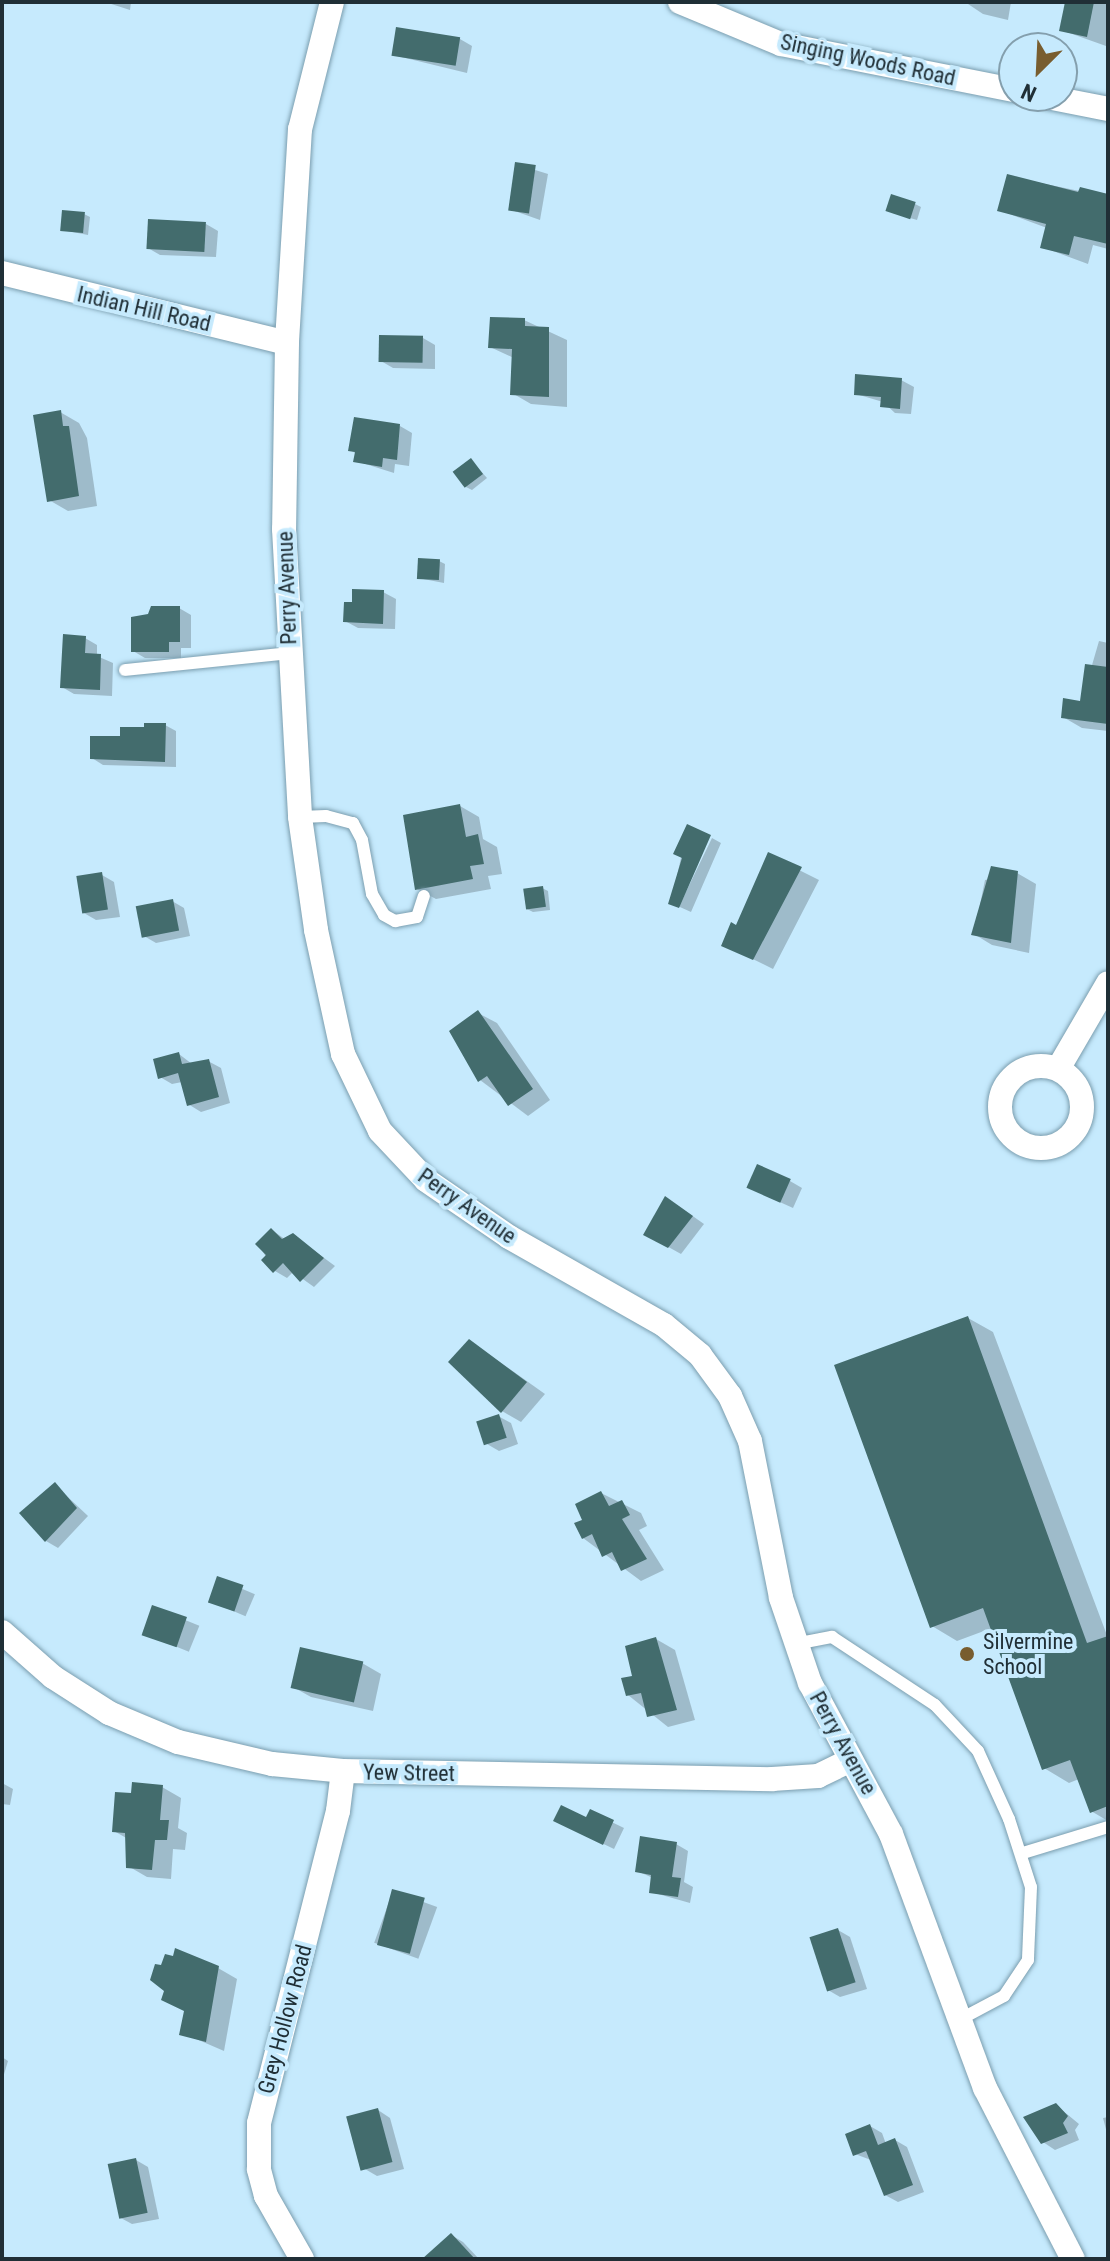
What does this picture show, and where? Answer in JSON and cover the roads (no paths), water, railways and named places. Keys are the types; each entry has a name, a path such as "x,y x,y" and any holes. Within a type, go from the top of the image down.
{"street":[{"name":"Perry Avenue","path":"332,2 300,129 287,343 289,653 300,817 333,1020 352,1080 372,1119 403,1159 456,1203 664,1325 711,1368 738,1410 750,1441 775,1574 795,1644 849,1761 891,1834 957,2021 1023,2168 1073,2259"},
{"name":"Singing Woods Road","path":"680,2 781,44 998,87"},
{"path":"1078,103 1108,109"},
{"name":"Indian Hill Road","path":"4,275 287,343"},
{"path":"1058,1069 1108,983"},
{"name":"Yew Street","path":"2,1632 68,1688 154,1733 237,1757 343,1771 772,1779 818,1776 849,1761"},
{"name":"Grey Hollow Road","path":"302,2259 266,2196 259,2169 259,2123 338,1811 343,1771"}],"lane":[{"path":"125,670 289,653"},
{"path":"300,817 353,823 362,840 372,894 384,915 395,921 417,917 424,896"},
{"path":"795,1644 832,1637 935,1705 978,1751 1023,1853 1033,1912 1028,1960 1004,1996 957,2021"},
{"path":"1023,1853 1108,1827"}],"place":[{"name":"Silvermine School","path":"967,1654"}]}
